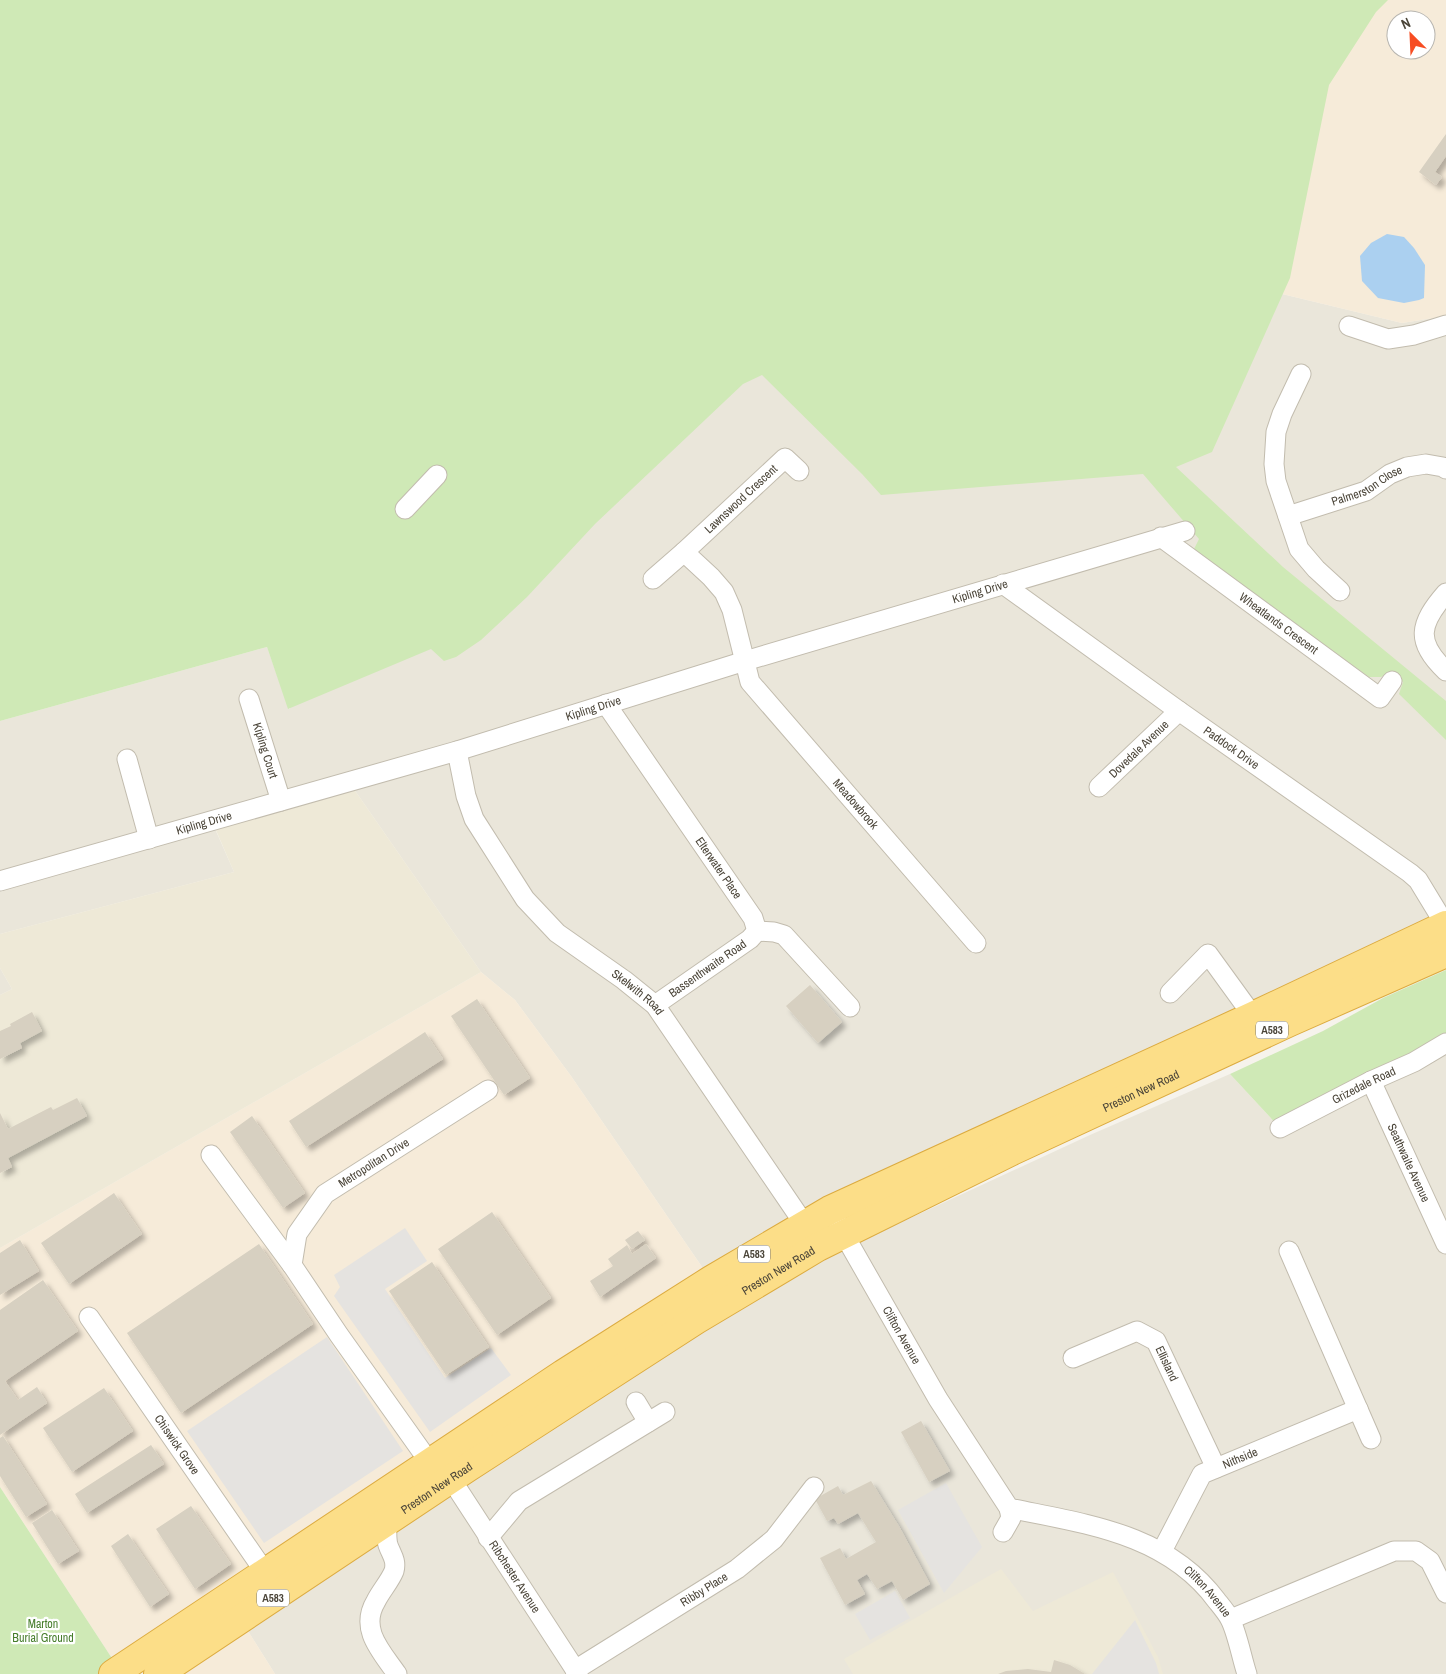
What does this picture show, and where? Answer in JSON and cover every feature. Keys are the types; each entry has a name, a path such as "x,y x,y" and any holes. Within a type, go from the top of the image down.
{"highway":[{"name":"Preston New Road","path":"371,1523 430,1462 711,1280 804,1224 830,1210 1253,1016 1446,925"},
{"name":"Preston New Road","path":"113,1674 151,1668 272,1584 371,1523 451,1479 696,1320 818,1247 1012,1151 1298,1018 1446,953"}],"street":[{"path":"1349,326 1388,339 1446,325"},
{"path":"1301,374 1282,414 1276,432 1274,448 1276,481 1299,549 1316,569 1340,591"},
{"name":"Lawnswood Crescent","path":"655,571 684,552 785,458 799,471"},
{"name":"Palmerston Close","path":"1288,516 1366,491 1390,474 1407,467 1426,464 1443,466 1446,469"},
{"path":"405,509 437,475"},
{"name":"Kipling Drive","path":"0,882 456,751 745,661 1185,531"},
{"name":"Wheatlands Crescent","path":"1161,537 1380,698 1392,681"},
{"path":"684,552 724,592 732,610 745,661"},
{"name":"Paddock Drive","path":"1003,584 1179,711 1410,873 1418,880 1446,925"},
{"path":"1446,593 1426,622 1424,639 1430,655 1446,671"},
{"name":"Meadowbrook","path":"745,661 750,682 976,943"},
{"name":"Kipling Court","path":"249,699 281,801"},
{"name":"Elterwater Place","path":"606,704 753,918 757,931"},
{"name":"Dovedale Avenue","path":"1099,787 1179,711"},
{"name":"Skelwith Road","path":"456,751 466,796 474,819 525,899 557,933 656,1005 818,1247"},
{"path":"127,758 149,839"},
{"path":"757,931 774,932 784,935 850,1007"},
{"name":"Bassenthwaite Road","path":"656,1005 750,939 757,931"},
{"path":"1170,993 1208,954 1253,1016"},
{"name":"Grizedale Road","path":"1280,1128 1371,1081 1414,1062 1446,1043"},
{"name":"Seathwaite Avenue","path":"1371,1081 1446,1244"},
{"name":"Metropolitan Drive","path":"292,1265 297,1234 325,1194 488,1090"},
{"path":"211,1155 292,1265 339,1335 430,1462"},
{"name":"Clifton Avenue","path":"830,1210 938,1399 1009,1508 1095,1526 1162,1551 1180,1563 1206,1586 1230,1619 1394,1551 1416,1551 1430,1560 1444,1585"},
{"path":"1288,1250 1371,1439"},
{"name":"Chiswick Grove","path":"89,1316 272,1584"},
{"name":"Ellisland","path":"1073,1358 1137,1331 1156,1341 1216,1468"},
{"path":"636,1402 648,1422"},
{"name":"Nithside","path":"1162,1551 1202,1474 1358,1409"},
{"path":"488,1538 519,1501 665,1412"},
{"name":"Ribchester Avenue","path":"430,1462 451,1479 577,1672"},
{"name":"Ribby Place","path":"577,1672 737,1569 774,1539 814,1488"},
{"path":"1003,1532 1011,1518 1009,1508"},
{"path":"371,1523 395,1558 394,1570 374,1604 369,1618 370,1631 378,1647 397,1674"},
{"path":"1230,1619 1247,1674"}],"shaded area":[{"path":"1384,0 1446,0 1446,316 1402,323 1278,293 1322,83"},
{"path":"1278,293 1402,323 1446,316 1446,925 711,1280 571,1076 515,1000 481,972 349,782 212,822 234,872 0,934 0,721 267,647 289,709 750,357"},
{"path":"349,782 481,972 0,1248 0,995 12,989 0,968 0,934 234,872 212,821"},
{"path":"0,968 12,989 0,995"},
{"path":"481,972 515,1000 571,1076 711,1280 119,1669 0,1487 0,1248"},
{"path":"1446,1043 1446,1674 275,1674 248,1631 427,1508 707,1329 841,1250 1090,1135 1230,1074 1280,1128"},
{"path":"405,1228 427,1261 385,1289 445,1378 491,1348 511,1375 430,1432 334,1296 340,1287 334,1275"},
{"path":"327,1337 403,1451 264,1543 187,1431"},
{"path":"946,1483 982,1547 944,1593 898,1510"},
{"path":"1001,1569 1033,1611 1113,1572 1158,1657 1163,1674 853,1674 844,1659"},
{"path":"895,1591 910,1618 870,1640 855,1614"},
{"path":"1135,1620 1156,1663 1159,1674 1092,1674"},
{"path":"248,1631 275,1674 184,1674"}],"green space":[{"path":"0,0 1388,0 1376,12 1329,85 1290,278 1212,452 1176,467 1283,567 1446,701 1446,740 1399,694 1403,682 1389,672 1381,677 1369,677 1193,551 1199,539 1143,474 881,495 762,375 743,384 595,524 527,597 481,640 456,657 444,661 431,649 288,709 267,647 0,721"},
{"path":"1446,970 1446,1043 1280,1128 1230,1074 1323,1031 1383,998"},
{"name":"Marton Burial Ground","path":"0,1487 119,1669 113,1674 0,1674"}],"water":[{"path":"1387,234 1404,237 1425,265 1424,298 1404,303 1378,298 1362,281 1360,256 1371,243"}],"building":[{"path":"1446,134 1446,156 1435,172 1442,177 1436,185 1419,172"},
{"path":"810,985 842,1022 818,1043 786,1006"},
{"path":"477,999 530,1078 504,1095 451,1016"},
{"path":"32,1012 42,1031 20,1043 22,1048 0,1059 0,1031"},
{"path":"425,1032 443,1059 306,1147 289,1121"},
{"path":"77,1098 87,1116 8,1158 12,1167 0,1173 0,1113 8,1129 51,1107 53,1110"},
{"path":"252,1116 305,1193 283,1208 230,1132"},
{"path":"114,1193 142,1234 69,1284 41,1243"},
{"path":"492,1212 551,1298 497,1335 438,1249"},
{"path":"638,1231 645,1240 632,1249 625,1240"},
{"path":"20,1240 39,1271 0,1295 0,1253"},
{"path":"259,1244 313,1324 181,1413 127,1333"},
{"path":"646,1244 656,1258 600,1297 590,1281 613,1266 608,1259 627,1245 632,1254"},
{"path":"432,1262 489,1347 446,1375 389,1291"},
{"path":"43,1280 78,1331 5,1381 18,1400 37,1387 47,1403 0,1435 0,1310"},
{"path":"104,1388 133,1431 72,1472 43,1428"},
{"path":"921,1421 950,1471 929,1482 901,1432"},
{"path":"3,1436 47,1504 26,1517 0,1476 0,1438"},
{"path":"151,1445 164,1464 87,1513 75,1494"},
{"path":"871,1481 900,1528 930,1584 903,1600 892,1581 877,1589 867,1574 857,1580 865,1594 845,1605 820,1558 840,1548 846,1559 876,1542 858,1513 838,1524 834,1518 827,1521 815,1499 838,1486 843,1495"},
{"path":"191,1506 231,1564 195,1589 156,1529"},
{"path":"52,1510 79,1551 58,1564 32,1523"},
{"path":"128,1534 169,1594 150,1607 111,1546"},
{"path":"1054,1660 1070,1665 1085,1674 998,1674 1006,1671 1028,1669 1051,1672"}]}
